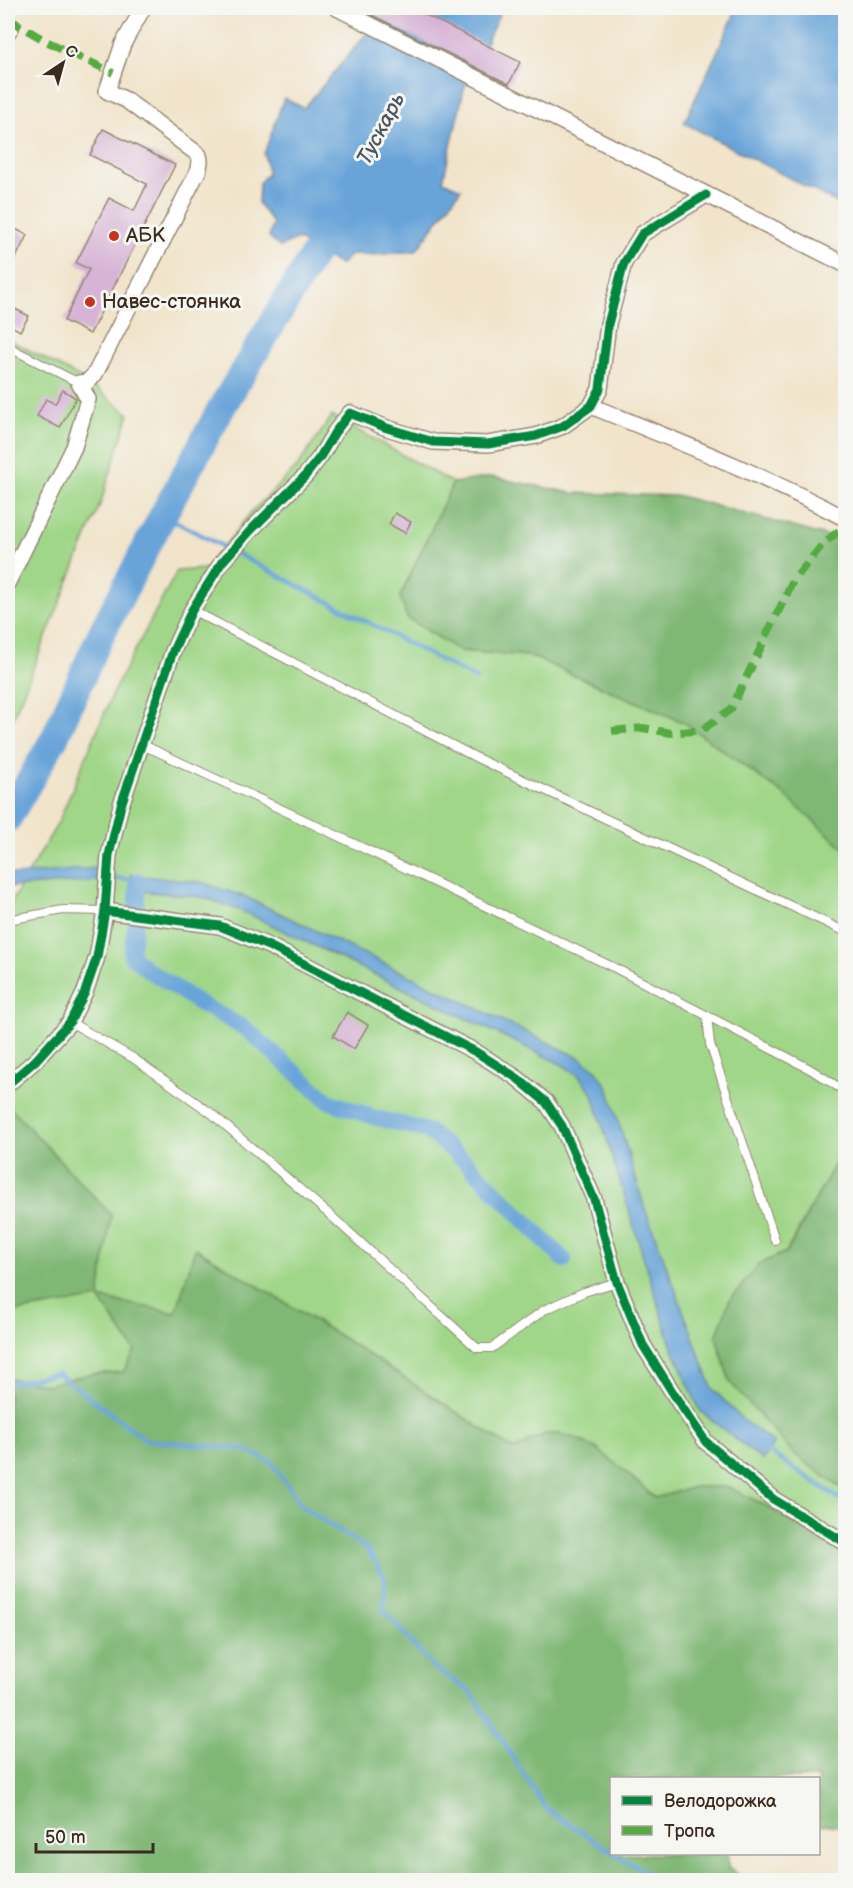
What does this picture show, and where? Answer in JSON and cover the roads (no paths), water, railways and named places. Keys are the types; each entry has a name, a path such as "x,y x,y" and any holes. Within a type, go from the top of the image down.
{"street":[{"path":"8,582 74,447 88,399 79,383 87,382 95,374 200,161 199,155 126,100 107,90 123,44 143,8"},
{"path":"337,8 846,265"},
{"path":"8,1084 36,1060 70,1022 85,992 97,957 105,911 109,855 141,744 173,651 192,610 222,562 250,530 305,476 350,413 387,428 433,442 488,444 536,436 563,426 591,406 600,389 609,324 624,262 642,234 706,195"},
{"path":"591,406 715,457 846,519"},
{"path":"105,911 220,926 271,947 476,1052 517,1078 546,1102 562,1126 594,1199 617,1282 643,1345 706,1442 773,1499 846,1543"}],"lane":[{"path":"8,40 17,24"},
{"path":"8,347 79,383"},
{"path":"192,610 479,759 846,932"},
{"path":"141,744 607,964 810,1069 846,1092"},
{"path":"13,919 63,910 105,911"},
{"path":"707,1016 710,1044 775,1240"},
{"path":"70,1022 133,1058 211,1113 329,1214 477,1347 492,1348 544,1310 584,1292 617,1282"}],"water":[{"name":"Тускарь","path":"378,8 509,8 500,13 464,89 443,181 461,189 416,251 373,255 352,254 340,265 298,239 280,247 269,237 273,223 258,203 259,183 268,173 264,154 284,98 304,108 367,33"},
{"path":"735,8 845,8 845,207 684,123 733,18"},
{"path":"97,868 96,881 13,887 8,885 8,872 16,875"},
{"path":"130,875 200,882 246,897 580,1058 596,1070 608,1087 644,1206 712,1388 744,1421 774,1443 762,1460 700,1411 671,1345 592,1092 579,1076 561,1064 242,911 202,897 130,890"}],"waterway":[{"path":"8,818 54,739 102,632 163,515 222,407 334,217"},
{"path":"163,515 476,679"},
{"path":"91,875 134,880"},
{"path":"138,881 131,956 197,1002 246,1029 328,1101 373,1117 428,1131 465,1161 564,1260"},
{"path":"8,1383 57,1373 146,1440 243,1449 271,1462 304,1508 366,1548 385,1578 384,1611 433,1667 471,1692 546,1809 610,1851"},
{"path":"763,1448 846,1503"},
{"path":"616,1855 658,1880"}],"place":[{"name":"АБК","path":"114,236"},
{"name":"Навес-стоянка","path":"90,302"}]}
